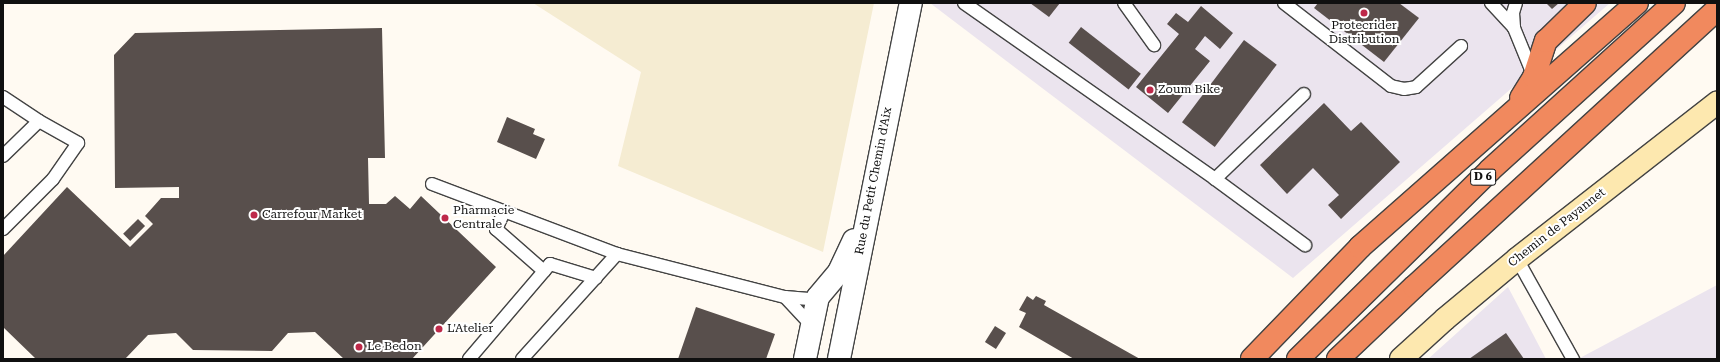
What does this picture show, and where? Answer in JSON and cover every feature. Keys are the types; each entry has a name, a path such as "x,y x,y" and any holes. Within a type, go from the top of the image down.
{"highway":[{"path":"1505,120 1534,78 1546,41 1585,3"},
{"path":"1252,359 1360,247 1637,3"},
{"name":"D 6","path":"1298,359 1490,170 1674,3"},
{"path":"1338,359 1397,302 1717,9"}],"street":[{"name":"Rue du Petit Chemin d'Aix","path":"839,359 911,3"},
{"name":"Chemin de Payannet","path":"1401,359 1445,319 1517,259 1717,103"},
{"path":"804,359 818,297 839,272 869,206"}],"lane":[{"path":"964,3 1215,179 1305,245"},
{"path":"1124,3 1154,45"},
{"path":"1284,3 1391,86 1404,89 1416,87 1461,46"},
{"path":"1491,3 1514,28"},
{"path":"1516,3 1513,13 1514,28 1534,78"},
{"path":"1215,179 1304,94"},
{"path":"3,97 39,121 78,143 53,179 3,229"},
{"path":"3,156 39,121"},
{"path":"432,184 617,254 785,297 809,299 818,297"},
{"path":"504,212 496,229 544,271"},
{"path":"522,359 617,254"},
{"path":"1517,259 1573,359"},
{"path":"469,359 550,264 596,278"},
{"path":"785,297 820,334 816,359"}],"shaded area":[{"path":"533,3 874,3 823,252 618,166 641,72"},
{"path":"930,3 1610,3 1293,278"},
{"path":"1717,285 1717,359 1578,359"},
{"path":"1508,287 1546,359 1428,359"}],"building":[{"path":"1030,3 1060,3 1049,17"},
{"path":"1318,3 1399,3 1419,18 1384,62 1314,8"},
{"path":"1546,3 1559,3 1552,9"},
{"path":"1201,6 1233,33 1220,49 1205,36 1195,49 1210,61 1168,113 1136,87 1179,34 1167,24 1176,13 1188,22"},
{"path":"1081,27 1141,74 1129,90 1069,43"},
{"path":"382,28 385,158 368,158 369,204 386,204 395,196 410,209 421,196 496,267 412,359 344,359 315,332 288,333 272,351 193,350 176,333 148,335 125,359 36,359 3,327 3,256 67,187 130,247 153,224 145,216 161,198 179,198 179,187 115,188 114,55 135,33"},
{"path":"1244,40 1277,65 1215,147 1182,122"},
{"path":"1324,103 1351,131 1361,122 1400,162 1341,219 1328,205 1339,195 1313,168 1287,194 1260,165"},
{"path":"507,117 535,129 533,134 545,139 536,159 497,142"},
{"path":"138,219 145,226 130,241 123,234"},
{"path":"1027,296 1033,300 1036,296 1046,301 1044,305 1140,359 1074,359 1019,327 1026,313 1019,310"},
{"path":"696,307 775,334 766,359 678,359"},
{"path":"995,326 1006,333 996,349 985,342"},
{"path":"1506,333 1524,359 1469,359"}],"place":[{"name":"Protecrider Distribution","path":"1364,13"},
{"name":"Zoum Bike","path":"1150,90"},
{"name":"Carrefour Market","path":"254,215"},
{"name":"Pharmacie Centrale","path":"445,218"},
{"name":"L'Atelier","path":"439,329"},
{"name":"Le Bedon","path":"359,347"}]}
